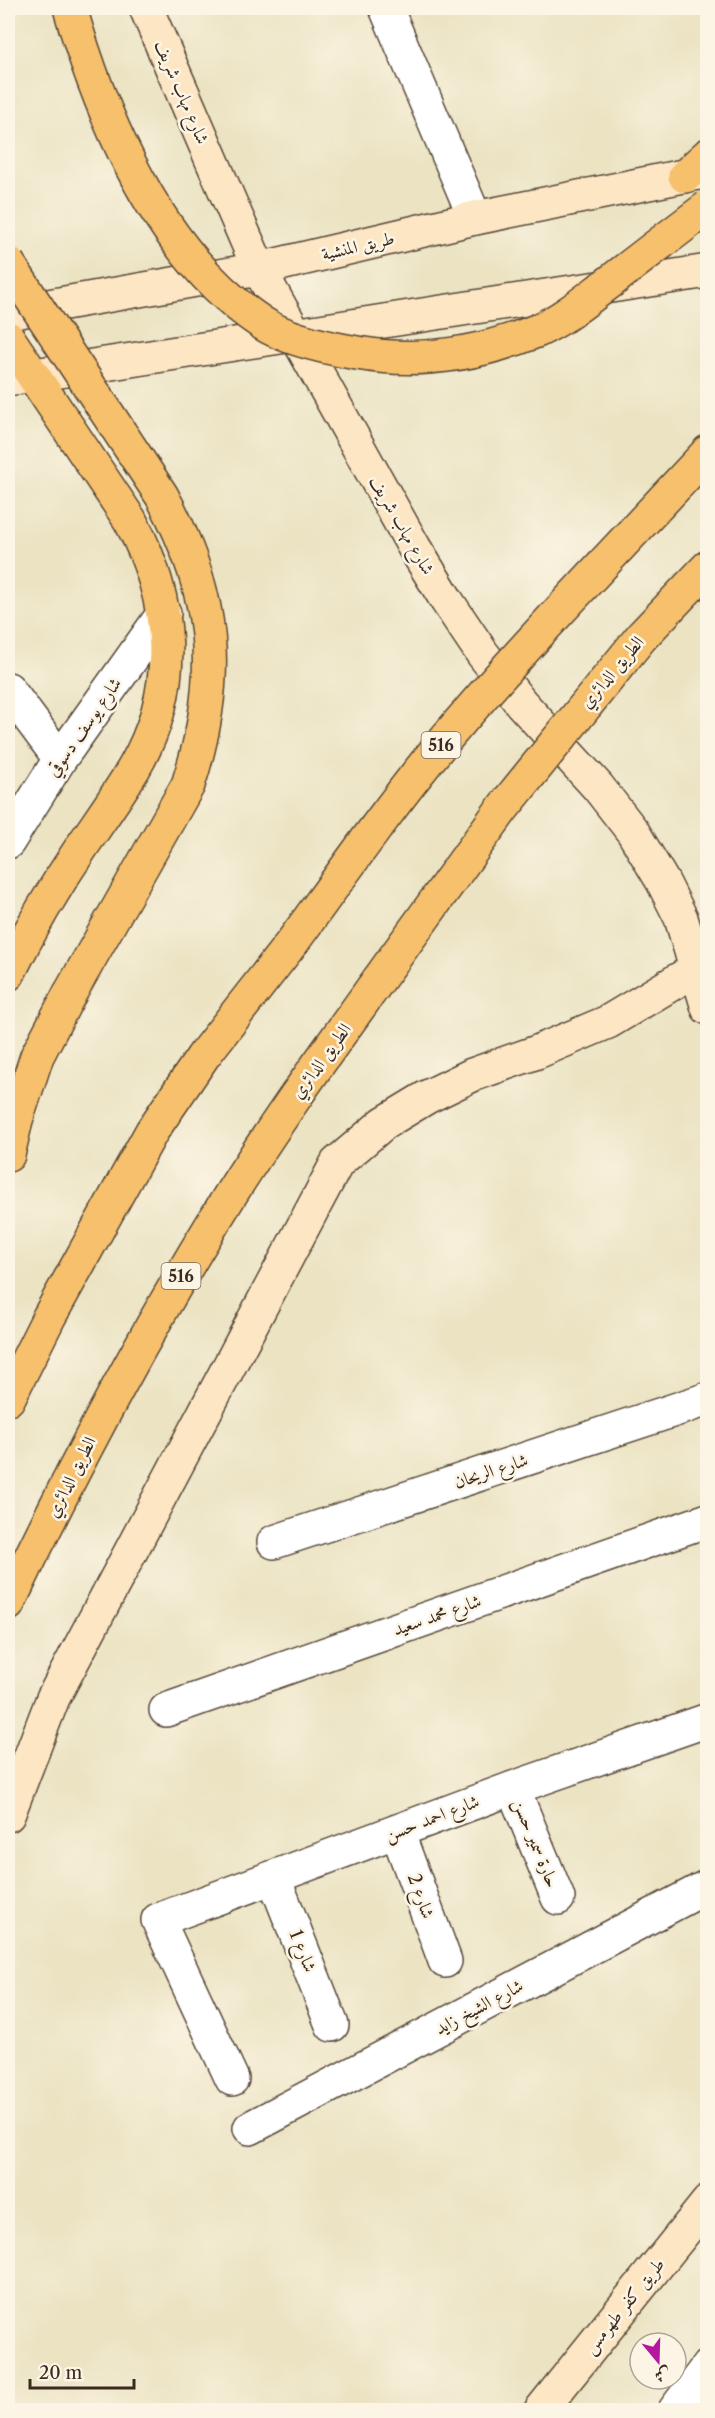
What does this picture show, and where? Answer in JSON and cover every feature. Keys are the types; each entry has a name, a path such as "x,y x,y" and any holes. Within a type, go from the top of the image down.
{"highway":[{"path":"70,8 85,59 106,112 147,192 190,259 227,296 264,324 306,341 338,350 409,359 446,356 494,346 539,329 566,315 708,207"},
{"path":"8,263 171,513 194,566 204,602 209,640 206,714 199,750 188,785 37,1056 16,1120 8,1155"},
{"path":"8,338 20,377 130,520 150,560 157,581 164,613 166,647 165,678 159,709 135,767 79,850 43,909 8,974"},
{"name":"516","path":"8,1399 49,1317 152,1131 204,1055 441,745 520,652 708,452"},
{"name":"الطريق الدائري","path":"14,1592 80,1456 158,1315 217,1216 292,1101 502,809 642,636 708,567"}],"street":[{"name":"شارع مهاب شريف","path":"146,8 259,269 296,336 420,556 482,654 536,720 598,787 633,832 663,882 702,965 708,1008"},
{"path":"386,8 474,218"},
{"name":"طريق المنشية","path":"8,313 259,269 700,167"},
{"path":"20,377 708,271"},
{"name":"شارع يوسف دسوقي","path":"8,842 60,759 164,613"},
{"path":"8,688 60,759"},
{"path":"8,1815 53,1698 337,1163 384,1123 427,1097 472,1074 537,1052 608,1022 702,965"},
{"name":"شارع الريحان","path":"273,1542 708,1399"},
{"name":"شارع محمد سعيد","path":"166,1710 708,1520"},
{"name":"شارع احمد حسن","path":"232,2079 158,1920 513,1788 708,1720"},
{"name":"حارة سمير حسن","path":"513,1788 558,1898"},
{"name":"شارع 2","path":"397,1832 446,1961"},
{"name":"شارع 1","path":"274,1878 332,2025"},
{"name":"شارع الشيخ زايد","path":"250,2128 708,1886"},
{"name":"طريق كفر طهرمس","path":"542,2410 708,2202"},
{"path":"675,2410 703,2385"}]}
